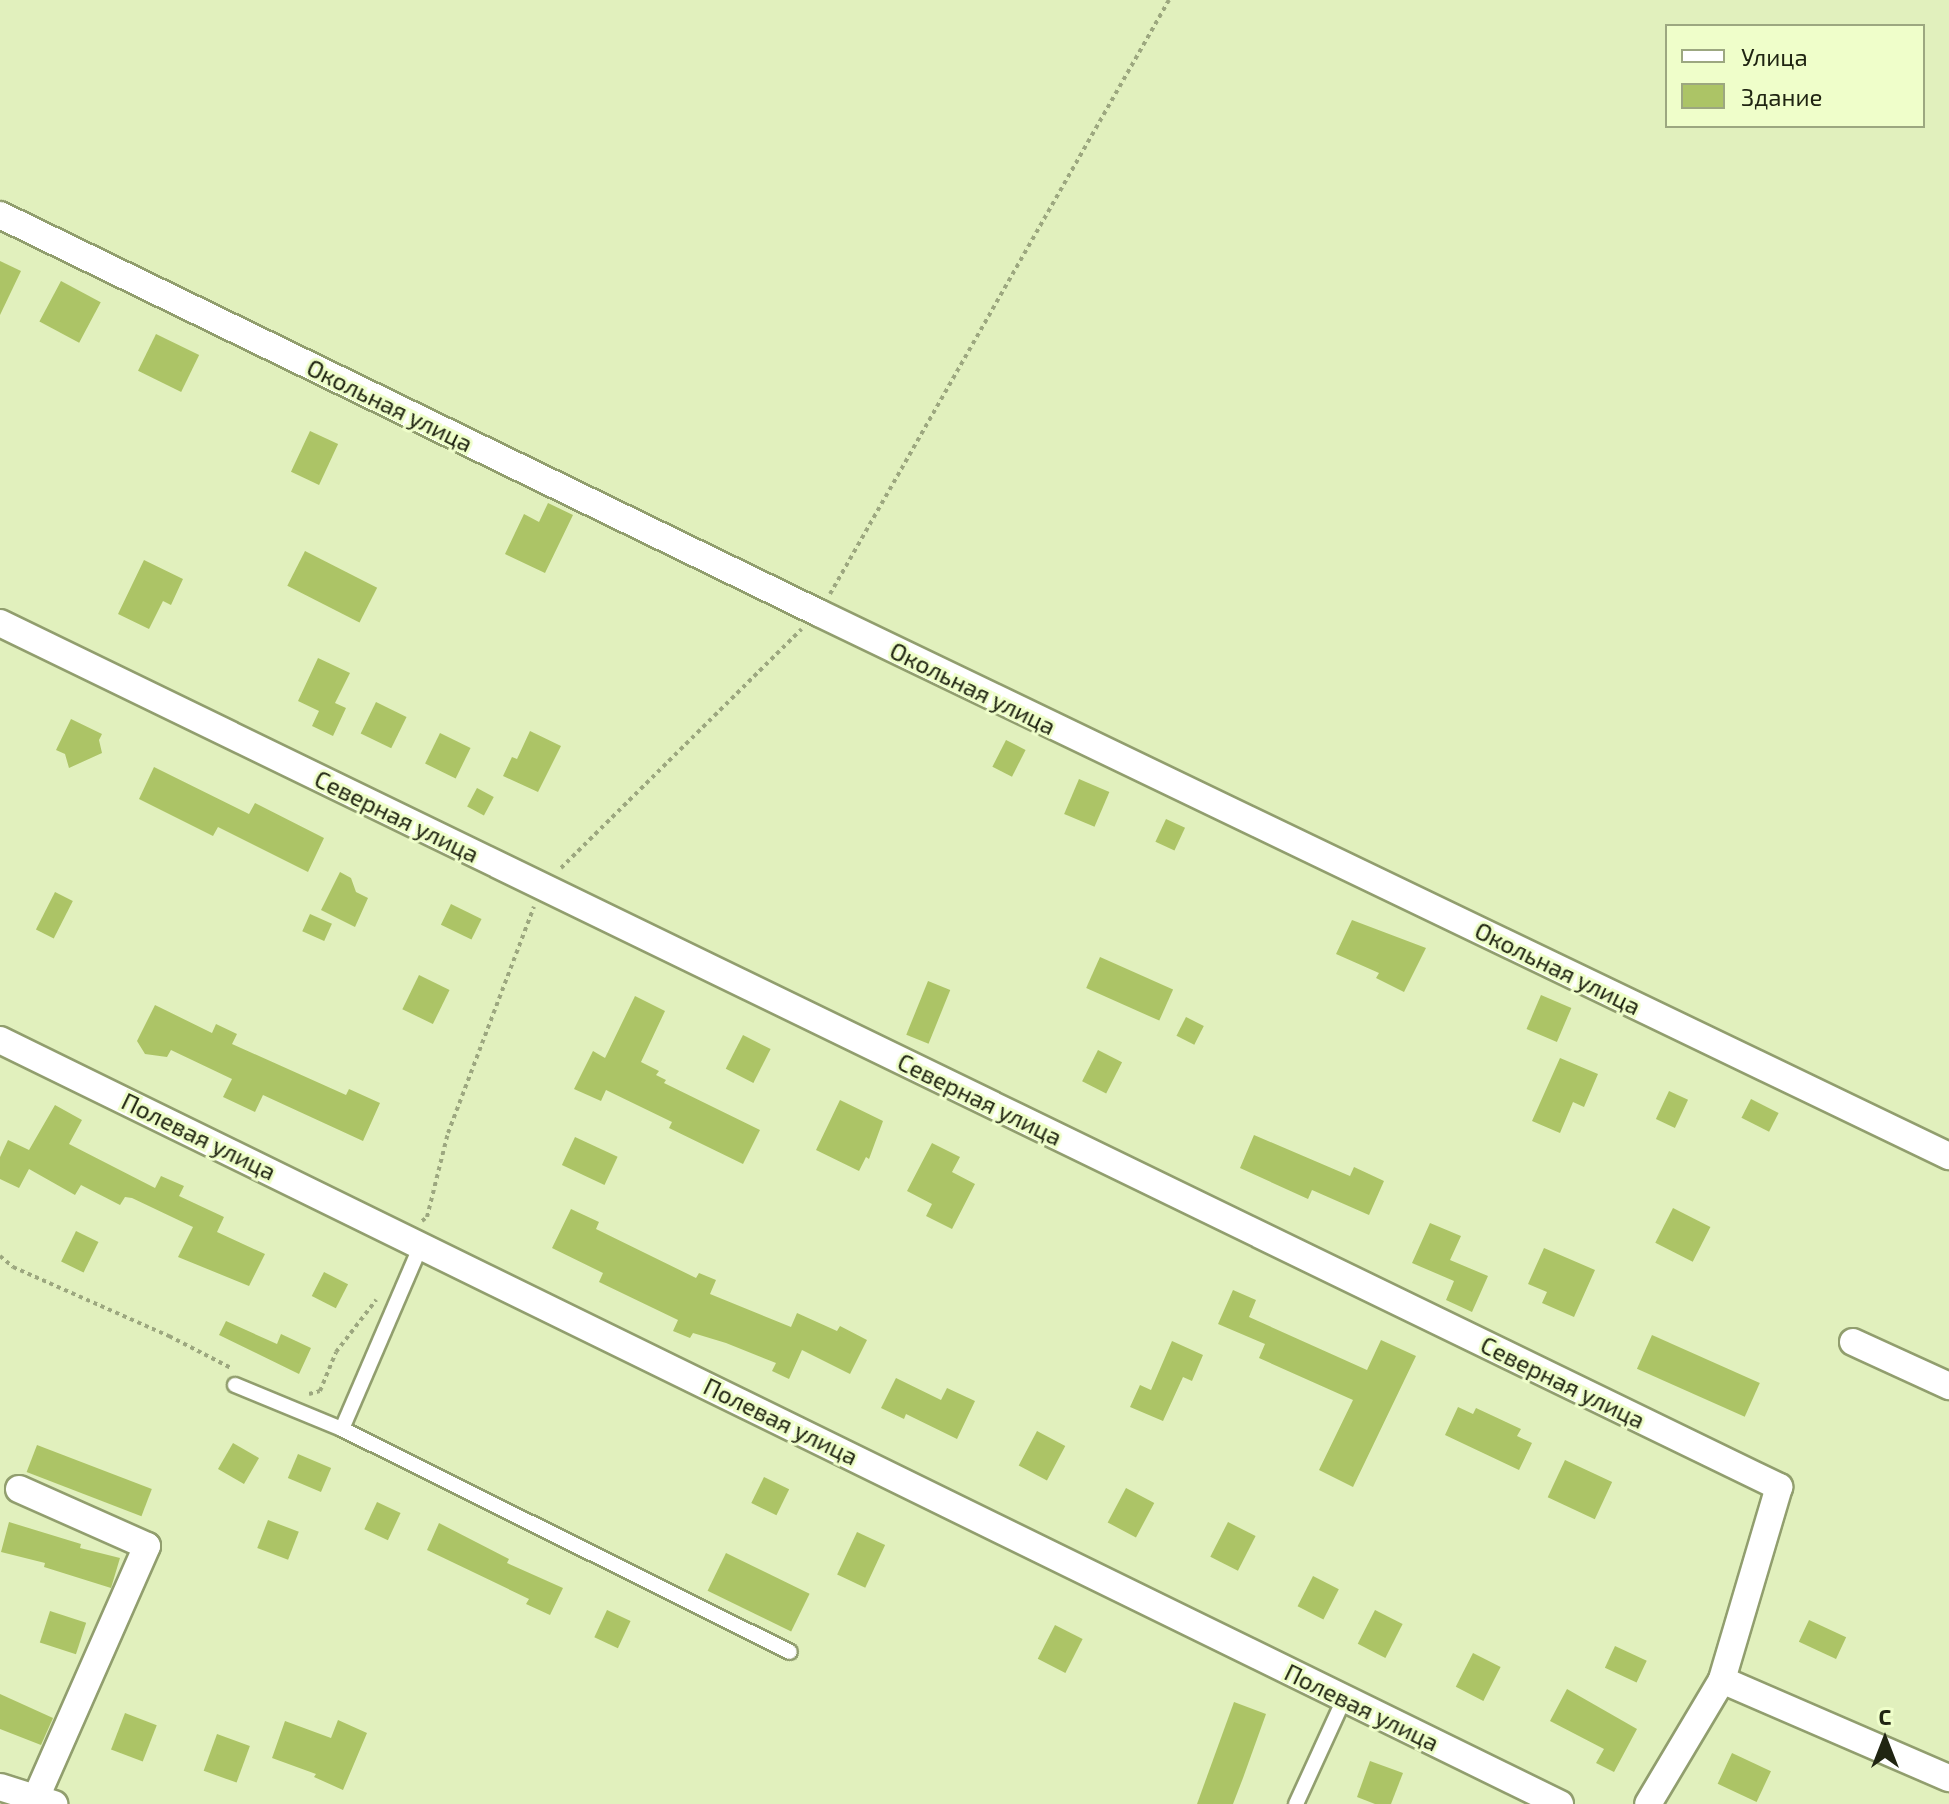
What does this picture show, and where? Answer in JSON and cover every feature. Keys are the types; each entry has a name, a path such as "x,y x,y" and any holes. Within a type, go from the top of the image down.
{"street":[{"name":"Окольная улица","path":"0,215 1949,1156"},
{"name":"Северная улица","path":"0,623 1779,1487 1722,1680"},
{"name":"Полевая улица","path":"0,1040 414,1239 1560,1804"},
{"path":"1853,1342 1949,1386"},
{"path":"0,1787 41,1802 147,1546 19,1489"},
{"path":"1648,1804 1722,1680 1949,1778"}],"lane":[{"path":"342,1429 414,1239"},
{"path":"238,1379 790,1652"},
{"path":"1296,1804 1344,1699"}],"path":[{"path":"414,1239 427,1217 448,1133 542,886 819,613 1169,0"},
{"path":"0,1256 13,1267 169,1336 238,1379"},
{"path":"295,1398 320,1391 336,1352 379,1296"}],"building":[{"path":"0,261 21,271 0,315"},
{"path":"61,281 101,302 79,343 39,322"},
{"path":"156,334 199,355 181,392 138,371"},
{"path":"310,431 338,444 319,485 291,472"},
{"path":"548,503 573,515 545,573 505,554 524,514 539,522"},
{"path":"305,551 377,588 359,623 287,586"},
{"path":"144,560 183,579 171,605 163,601 149,629 118,614"},
{"path":"318,658 350,673 335,703 346,708 333,736 312,726 319,711 298,701"},
{"path":"376,702 407,717 391,748 361,733"},
{"path":"71,719 102,734 99,740 102,753 69,768 65,754 56,750"},
{"path":"530,731 561,746 538,792 503,776 512,757 517,759"},
{"path":"440,733 471,748 456,778 425,764"},
{"path":"1006,740 1026,750 1012,777 992,767"},
{"path":"154,767 249,814 255,803 324,838 308,872 218,827 213,836 139,799"},
{"path":"1079,779 1109,792 1095,827 1064,814"},
{"path":"477,788 494,797 484,815 467,807"},
{"path":"1166,819 1185,828 1174,851 1155,842"},
{"path":"340,872 351,878 356,892 368,898 355,927 321,910"},
{"path":"55,892 73,901 54,939 36,929"},
{"path":"451,904 482,919 471,940 441,925"},
{"path":"310,914 332,924 324,941 302,931"},
{"path":"1352,920 1426,948 1404,992 1376,978 1379,973 1336,954"},
{"path":"1100,957 1173,990 1159,1021 1086,988"},
{"path":"419,975 450,990 433,1024 402,1009"},
{"path":"928,981 950,990 929,1044 906,1035"},
{"path":"1541,995 1571,1008 1557,1042 1527,1029"},
{"path":"635,996 665,1011 641,1062 659,1071 656,1075 666,1080 664,1083 760,1130 743,1164 669,1128 672,1122 606,1090 601,1101 574,1089 593,1051 605,1058"},
{"path":"155,1005 212,1033 216,1024 237,1034 232,1044 346,1095 349,1089 380,1103 363,1141 263,1095 255,1112 223,1097 232,1079 171,1050 167,1057 145,1054 137,1041"},
{"path":"1186,1017 1204,1026 1194,1045 1176,1036"},
{"path":"743,1035 771,1049 753,1083 726,1069"},
{"path":"1098,1050 1122,1062 1106,1093 1082,1081"},
{"path":"1560,1058 1598,1074 1584,1107 1573,1102 1560,1133 1532,1121"},
{"path":"1669,1091 1688,1100 1675,1128 1656,1119"},
{"path":"1751,1099 1779,1113 1769,1132 1741,1118"},
{"path":"840,1100 883,1121 869,1159 866,1157 859,1171 816,1150"},
{"path":"55,1105 82,1120 69,1144 155,1188 161,1176 184,1186 179,1196 224,1217 217,1232 265,1254 249,1286 178,1257 193,1227 132,1198 125,1197 120,1205 81,1185 75,1195 29,1169 19,1188 0,1179 0,1157 8,1140 29,1150"},
{"path":"1254,1135 1350,1176 1354,1167 1384,1181 1369,1215 1312,1190 1308,1199 1240,1168"},
{"path":"575,1137 618,1157 604,1185 562,1165"},
{"path":"932,1143 960,1157 952,1172 975,1184 952,1229 926,1216 932,1204 907,1191"},
{"path":"1673,1208 1710,1227 1693,1262 1655,1243"},
{"path":"571,1209 599,1222 596,1229 696,1278 699,1273 716,1280 710,1294 791,1327 797,1313 837,1331 840,1326 867,1340 850,1374 802,1350 789,1379 772,1371 776,1363 726,1343 693,1333 690,1338 673,1331 678,1320 599,1282 603,1273 552,1248"},
{"path":"1430,1223 1461,1236 1450,1260 1488,1276 1472,1312 1446,1300 1454,1281 1412,1263"},
{"path":"76,1231 98,1242 84,1273 61,1262"},
{"path":"1544,1248 1595,1270 1574,1317 1542,1303 1547,1292 1528,1284"},
{"path":"324,1272 348,1284 336,1308 312,1296"},
{"path":"1233,1290 1256,1300 1249,1317 1367,1370 1381,1340 1416,1356 1353,1487 1319,1470 1353,1400 1259,1358 1265,1344 1218,1324"},
{"path":"226,1321 277,1344 281,1334 311,1348 299,1374 219,1335"},
{"path":"1652,1335 1760,1383 1745,1417 1637,1369"},
{"path":"1172,1341 1203,1355 1192,1381 1183,1377 1163,1421 1130,1407 1140,1385 1151,1390"},
{"path":"896,1378 941,1400 947,1388 975,1401 957,1439 906,1414 904,1419 881,1408"},
{"path":"1458,1407 1473,1414 1476,1408 1521,1429 1517,1436 1532,1443 1519,1470 1445,1435"},
{"path":"1037,1431 1065,1446 1047,1480 1019,1465"},
{"path":"233,1443 259,1458 244,1484 218,1469"},
{"path":"37,1445 152,1489 141,1516 27,1472"},
{"path":"298,1454 331,1468 321,1492 288,1478"},
{"path":"1565,1460 1612,1482 1595,1519 1548,1497"},
{"path":"764,1477 789,1489 776,1515 751,1503"},
{"path":"1126,1488 1154,1503 1136,1537 1108,1522"},
{"path":"377,1502 401,1513 388,1540 364,1529"},
{"path":"268,1520 299,1532 288,1560 257,1548"},
{"path":"9,1522 81,1544 80,1548 120,1558 111,1588 44,1567 45,1563 1,1552"},
{"path":"1228,1522 1256,1536 1238,1571 1210,1557"},
{"path":"439,1523 509,1559 507,1563 563,1588 550,1615 526,1604 529,1599 427,1550"},
{"path":"857,1532 885,1545 865,1588 837,1575"},
{"path":"726,1553 810,1594 791,1632 708,1591"},
{"path":"1313,1576 1339,1589 1323,1619 1298,1606"},
{"path":"607,1610 631,1621 618,1648 594,1637"},
{"path":"1375,1610 1403,1624 1385,1658 1358,1644"},
{"path":"50,1611 86,1623 76,1654 40,1642"},
{"path":"1809,1620 1846,1637 1836,1659 1799,1642"},
{"path":"1055,1625 1083,1639 1065,1673 1038,1659"},
{"path":"1615,1646 1647,1661 1637,1683 1605,1668"},
{"path":"1473,1653 1501,1667 1483,1701 1456,1687"},
{"path":"1567,1689 1637,1729 1614,1772 1596,1763 1604,1749 1550,1721"},
{"path":"0,1694 53,1718 41,1745 0,1729"},
{"path":"1234,1702 1266,1714 1243,1778 1233,1804 1197,1804"},
{"path":"125,1713 157,1725 143,1762 111,1749"},
{"path":"338,1720 367,1733 343,1790 314,1777 316,1774 272,1758 285,1721 331,1738"},
{"path":"217,1734 250,1746 237,1783 204,1771"},
{"path":"1732,1753 1771,1771 1757,1802 1718,1784"},
{"path":"1370,1761 1403,1773 1391,1804 1375,1804 1357,1797"}]}
